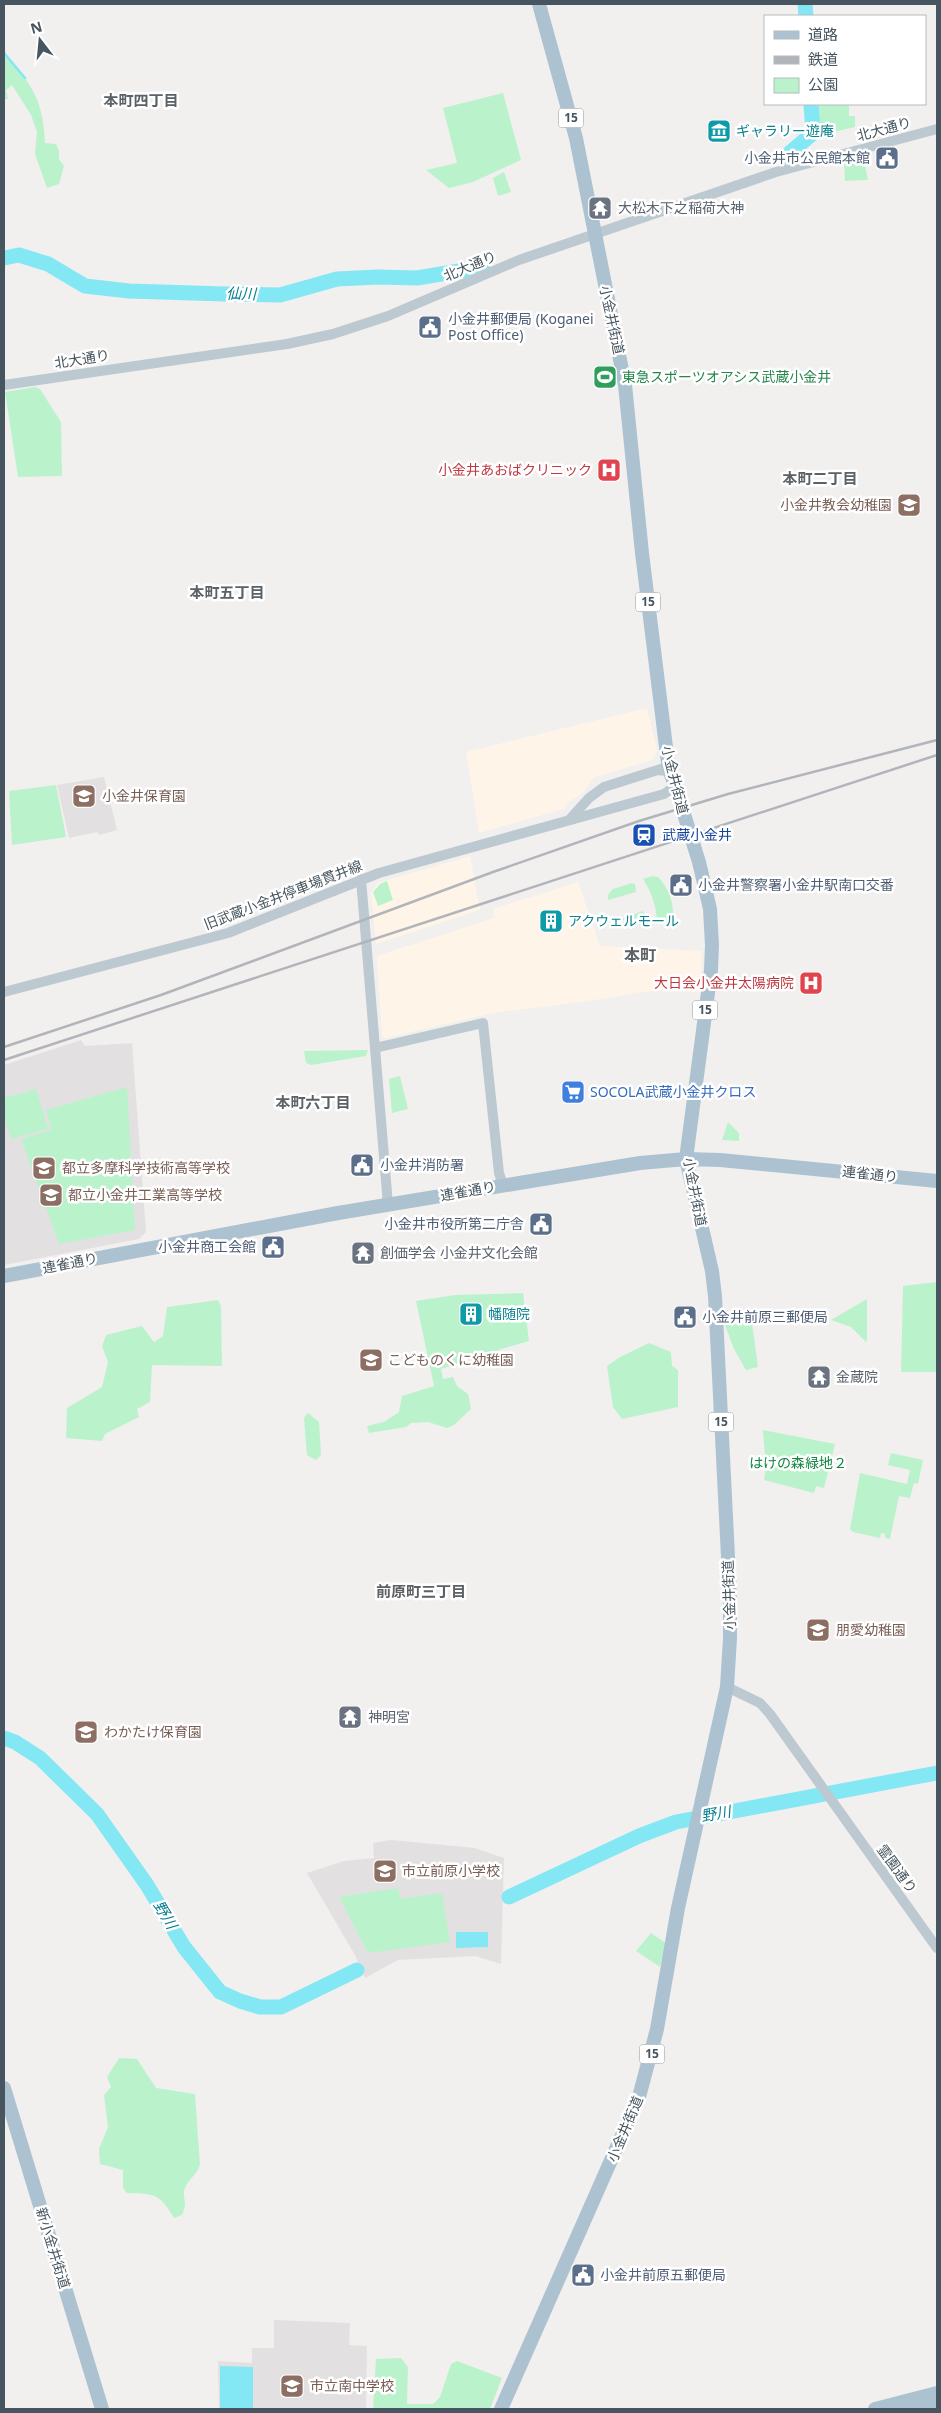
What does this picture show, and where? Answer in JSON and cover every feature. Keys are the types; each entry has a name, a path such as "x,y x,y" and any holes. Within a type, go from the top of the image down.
{"main road":[{"name":"小金井街道","path":"501,2409 639,2098 657,2029 678,1908 727,1687 730,1638 730,1597 717,1324 712,1271 686,1159 711,970 712,926 705,883 674,787 663,766 625,386 567,100 539,4"},
{"name":"連雀通り","path":"4,1276 503,1185 592,1170 686,1159 807,1167 937,1181"},
{"name":"新小金井街道","path":"4,2088 102,2409"},
{"path":"875,2409 937,2393"},
{"path":"915,2409 937,2404"}],"street":[{"name":"北大通り","path":"4,385 286,344 333,334 388,316 504,266 776,172 937,129"},
{"path":"570,819 589,798 604,787 663,766"},
{"name":"旧武蔵小金井停車場貫井線","path":"4,992 228,933 361,880 570,819 585,817 657,796 674,787"},
{"path":"361,880 388,1205"},
{"path":"375,1048 482,1023 499,1173 503,1185"},
{"name":"霊園通り","path":"727,1687 760,1703 770,1714 937,1948"}],"shaded area":[{"path":"647,708 657,751 652,760 594,777 584,792 566,804 564,809 479,833 466,752"},
{"name":"小金井保育園","path":"104,777 117,830 99,835 97,832 69,838 57,785"},
{"path":"470,856 480,910 376,944 371,893 378,883"},
{"path":"578,882 600,946 702,951 700,992 649,991 492,1013 386,1038 382,1036 377,956 494,918 493,909"},
{"path":"81,1040 85,1046 132,1043 146,1232 139,1239 4,1265 4,1065"},
{"path":"391,1840 475,1848 504,1858 501,1964 475,1956 398,1960 365,1978 355,1955 307,1873 344,1861 374,1858 373,1843"},
{"name":"市立南中学校","path":"274,2320 350,2323 349,2345 367,2346 366,2409 219,2409 218,2361 252,2363 252,2348 274,2348"}],"green space":[{"path":"4,52 29,84 39,104 45,143 56,144 59,151 59,159 64,166 59,184 47,188 35,154 37,132 31,115 12,85 6,90 8,99 4,99"},
{"path":"503,93 521,160 473,182 449,188 426,170 457,163 443,108"},
{"path":"816,105 849,105 849,116 855,116 855,127 817,136"},
{"path":"863,156 868,180 845,181 844,162"},
{"path":"504,172 511,192 498,196 493,178"},
{"path":"35,387 40,389 61,422 62,476 18,477 5,392"},
{"path":"56,785 66,837 12,845 9,791"},
{"path":"652,876 658,877 661,881 668,891 672,903 673,914 671,919 663,923 656,923 657,918 653,900 643,879"},
{"path":"387,881 393,900 378,906 373,892 380,884"},
{"path":"632,883 635,884 636,892 608,900 608,895 613,889"},
{"path":"643,911 645,914 642,921 618,920"},
{"path":"368,1050 366,1056 311,1065 306,1063 304,1051"},
{"path":"400,1076 408,1109 392,1113 389,1079"},
{"path":"127,1087 135,1230 59,1244 21,1139 51,1130 46,1110"},
{"path":"36,1089 48,1129 11,1139 4,1116 4,1098"},
{"path":"728,1122 739,1133 739,1141 722,1140"},
{"path":"937,1282 937,1372 901,1372 903,1286"},
{"path":"523,1293 529,1341 498,1350 499,1353 476,1360 474,1358 441,1369 443,1379 453,1377 457,1386 468,1394 471,1409 454,1425 447,1428 428,1422 411,1423 406,1427 369,1433 367,1426 384,1422 399,1412 402,1396 434,1386 416,1301 455,1295"},
{"path":"867,1299 866,1342 851,1327 831,1320"},
{"path":"218,1300 221,1306 222,1366 152,1365 150,1402 137,1409 139,1417 105,1434 102,1441 66,1438 67,1408 102,1387 108,1362 102,1346 106,1335 142,1326 154,1342 163,1336 167,1307"},
{"path":"752,1323 758,1367 746,1370 734,1349 725,1325"},
{"path":"649,1343 671,1352 672,1366 678,1370 678,1407 622,1419 613,1407 607,1366 620,1357"},
{"path":"308,1413 319,1422 321,1455 316,1460 307,1455 304,1418"},
{"name":"はけの森緑地２","path":"763,1430 835,1444 824,1488 816,1486 814,1493 764,1480 766,1469"},
{"path":"891,1453 923,1460 918,1484 914,1483 910,1498 899,1496 890,1539 885,1538 885,1534 881,1533 880,1538 853,1532 850,1529 860,1473 907,1484 910,1470 888,1465"},
{"path":"398,1888 401,1899 442,1893 450,1942 368,1953 339,1897"},
{"path":"651,1933 666,1943 660,1967 636,1951"},
{"path":"119,2058 137,2059 156,2088 195,2094 200,2165 185,2188 185,2206 182,2215 174,2218 160,2199 155,2196 127,2193 123,2188 123,2170 100,2164 99,2149 108,2127 104,2095 111,2087 107,2077"},
{"path":"401,2358 408,2367 407,2404 433,2404 440,2397 451,2364 457,2361 502,2378 490,2409 373,2409 376,2359"}],"water":[{"path":"456,1932 488,1932 488,1947 456,1948"},
{"path":"220,2366 253,2367 253,2409 220,2409"}],"waterway":[{"name":"仙川","path":"805,4 806,15"},
{"path":"4,53 25,78"},
{"name":"仙川","path":"785,157 813,133 811,105"},
{"name":"仙川","path":"4,258 19,255 48,264 85,286 129,291 224,294 280,295 337,279 417,278 483,267"},
{"name":"野川","path":"4,1738 15,1742 40,1758 97,1814 147,1885 184,1947 220,1992 260,2007 281,2007 357,1970"},
{"name":"野川","path":"509,1897 639,1836 676,1822 937,1773"}],"railway":[{"path":"4,1047 161,995 493,872 639,821 728,794 937,740"},
{"path":"4,1060 937,755"}],"place":[{"name":"ギャラリー遊庵","path":"719,131"},
{"name":"小金井市公民館本館","path":"887,158"},
{"name":"大松木下之稲荷大神","path":"600,208"},
{"name":"小金井郵便局 (Koganei Post Office)","path":"430,327"},
{"name":"東急スポーツオアシス武蔵小金井","path":"605,377"},
{"name":"小金井あおばクリニック","path":"609,470"},
{"name":"小金井教会幼稚園","path":"909,505"},
{"name":"小金井保育園","path":"84,796"},
{"name":"武蔵小金井","path":"644,835"},
{"name":"小金井警察署小金井駅南口交番","path":"681,885"},
{"name":"アクウェルモール","path":"551,921"},
{"name":"大日会小金井太陽病院","path":"811,983"},
{"name":"SOCOLA武蔵小金井クロス","path":"573,1092"},
{"name":"小金井消防署","path":"362,1165"},
{"name":"都立多摩科学技術高等学校","path":"44,1168"},
{"name":"都立小金井工業高等学校","path":"51,1195"},
{"name":"小金井市役所第二庁舎","path":"541,1224"},
{"name":"小金井商工会館","path":"273,1247"},
{"name":"創価学会 小金井文化会館","path":"363,1253"},
{"name":"幡随院","path":"471,1314"},
{"name":"小金井前原三郵便局","path":"685,1317"},
{"name":"こどものくに幼稚園","path":"371,1360"},
{"name":"金蔵院","path":"819,1377"},
{"name":"朋愛幼稚園","path":"818,1630"},
{"name":"神明宮","path":"350,1717"},
{"name":"わかたけ保育園","path":"86,1732"},
{"name":"市立前原小学校","path":"385,1871"},
{"name":"小金井前原五郵便局","path":"583,2275"},
{"name":"市立南中学校","path":"292,2386"}],"district":[{"name":"本町四丁目","path":"141,101"},
{"name":"本町二丁目","path":"820,479"},
{"name":"本町五丁目","path":"227,593"},
{"name":"本町","path":"640,955"},
{"name":"本町六丁目","path":"313,1103"},
{"name":"前原町三丁目","path":"421,1592"}]}
